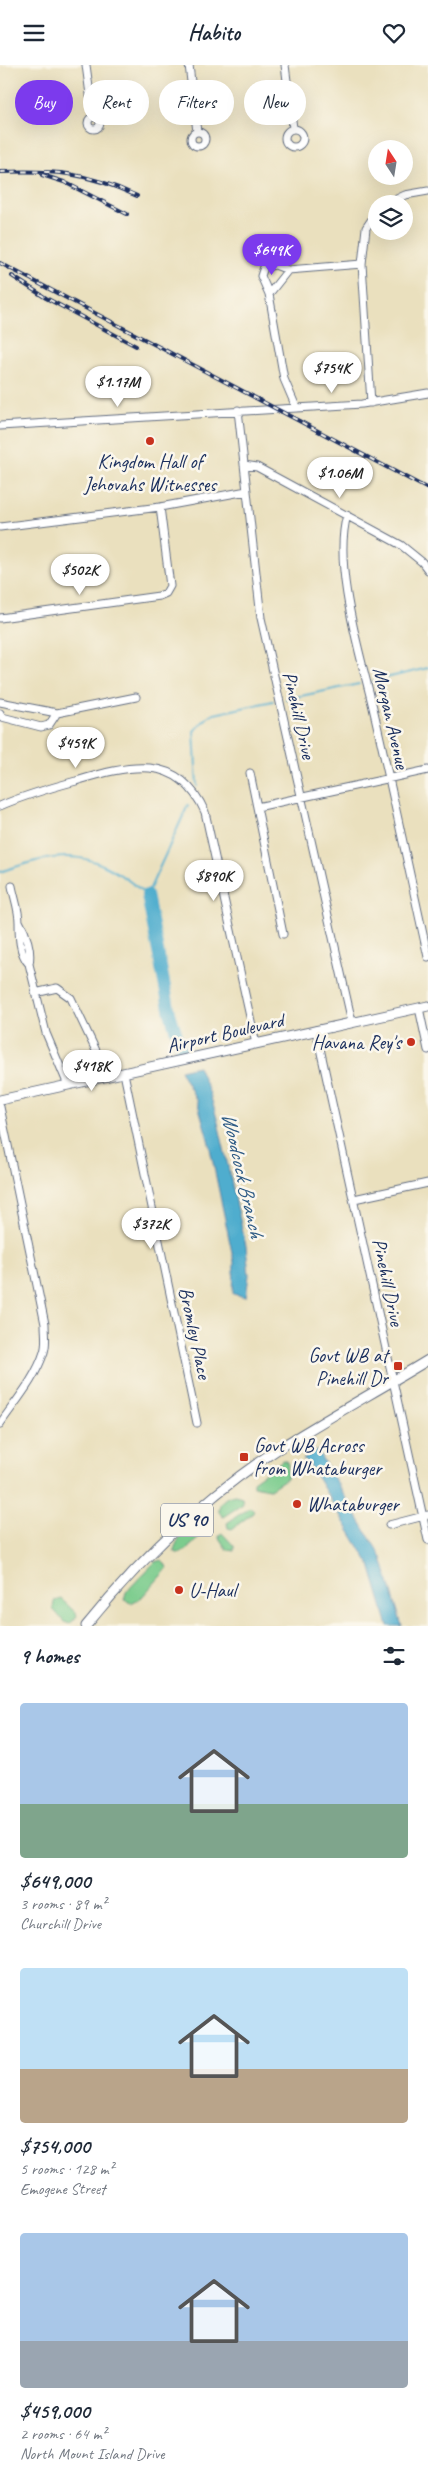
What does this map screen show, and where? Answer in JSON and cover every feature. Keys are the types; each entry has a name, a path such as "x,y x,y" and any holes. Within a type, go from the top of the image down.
{"main road":[{"name":"Airport Boulevard","path":"0,1100 424,1007"},
{"name":"US 90","path":"86,1626 140,1565 178,1528 222,1490 304,1433 428,1360"}],"street":[{"path":"86,65 88,80"},
{"path":"189,65 197,132"},
{"path":"285,65 292,128"},
{"path":"413,195 428,191"},
{"path":"368,225 366,228 362,264 371,403"},
{"path":"296,407 284,379 268,294 261,276 264,267 275,265 288,270 362,264"},
{"path":"268,294 288,270"},
{"path":"0,426 371,403 428,393"},
{"name":"Pinehill Drive","path":"238,410 261,618 352,1023"},
{"path":"244,465 257,467 401,545 422,561 428,571"},
{"path":"0,527 160,507 247,491"},
{"path":"0,618 159,596 166,593 170,586 160,507"},
{"name":"Morgan Avenue","path":"347,515 342,531 342,548 356,642 428,957"},
{"path":"0,702 57,713 136,697"},
{"path":"0,713 2,717 40,727 49,725 57,713"},
{"path":"0,806 34,793 134,766 157,769 187,785 194,792 205,812 256,1043"},
{"path":"257,807 428,770"},
{"path":"250,773 283,934"},
{"path":"12,886 24,959 29,964 46,1033 68,1085"},
{"path":"35,993 57,988 71,998 108,1076"},
{"path":"424,1007 428,1050"},
{"name":"Pinehill Drive","path":"316,1030 393,1381 426,1516 428,1540"},
{"name":"Bromley Place","path":"124,1073 197,1423"},
{"path":"0,1107 45,1324 44,1352 36,1371 0,1424"},
{"path":"354,1199 428,1183"},
{"path":"389,1525 426,1516"}],"green space":[{"path":"283,1460 288,1462 287,1478 270,1489 253,1486 253,1481"},
{"path":"235,1495 242,1497 243,1504 223,1517 219,1512 221,1502"},
{"path":"250,1507 254,1510 253,1513 232,1529 228,1528 227,1523"},
{"path":"197,1528 201,1531 195,1542 187,1549 176,1553 174,1550 179,1539 185,1533"},
{"path":"222,1533 234,1546 234,1551 227,1550 219,1538 219,1535"},
{"path":"161,1560 167,1569 141,1598 131,1603 124,1600 126,1592 155,1562"},
{"path":"61,1599 76,1613 77,1616 70,1624 64,1622 53,1609 54,1601"}],"water":[{"path":"198,1066 210,1094 218,1122 246,1246 249,1275 246,1297 233,1294 234,1262 208,1139 197,1101 180,1070"},
{"path":"317,1450 382,1558 402,1626 388,1626 370,1565 309,1464 303,1459"}],"waterway":[{"path":"373,681 428,668"},
{"path":"286,699 359,684"},
{"path":"197,786 194,731 210,715 273,701"},
{"path":"0,872 43,859 78,858 94,861 110,869 147,895 188,805"},
{"name":"Woodcock Branch","path":"147,895 170,1013 182,1051"}],"railway":[{"path":"0,172 54,172 70,174 102,182 137,196"},
{"path":"42,175 64,182 127,214"},
{"path":"0,263 428,489"},
{"path":"12,276 46,298 136,346"}],"place":[{"name":"Kingdom Hall of Jehovahs Witnesses","path":"150,441"},
{"name":"Havana Rey's","path":"411,1042"},
{"name":"Govt WB at Pinehill Dr","path":"398,1366"},
{"name":"Govt WB Across from Whataburger","path":"244,1457"},
{"name":"Whataburger","path":"297,1504"},
{"name":"U-Haul","path":"179,1590"}]}
